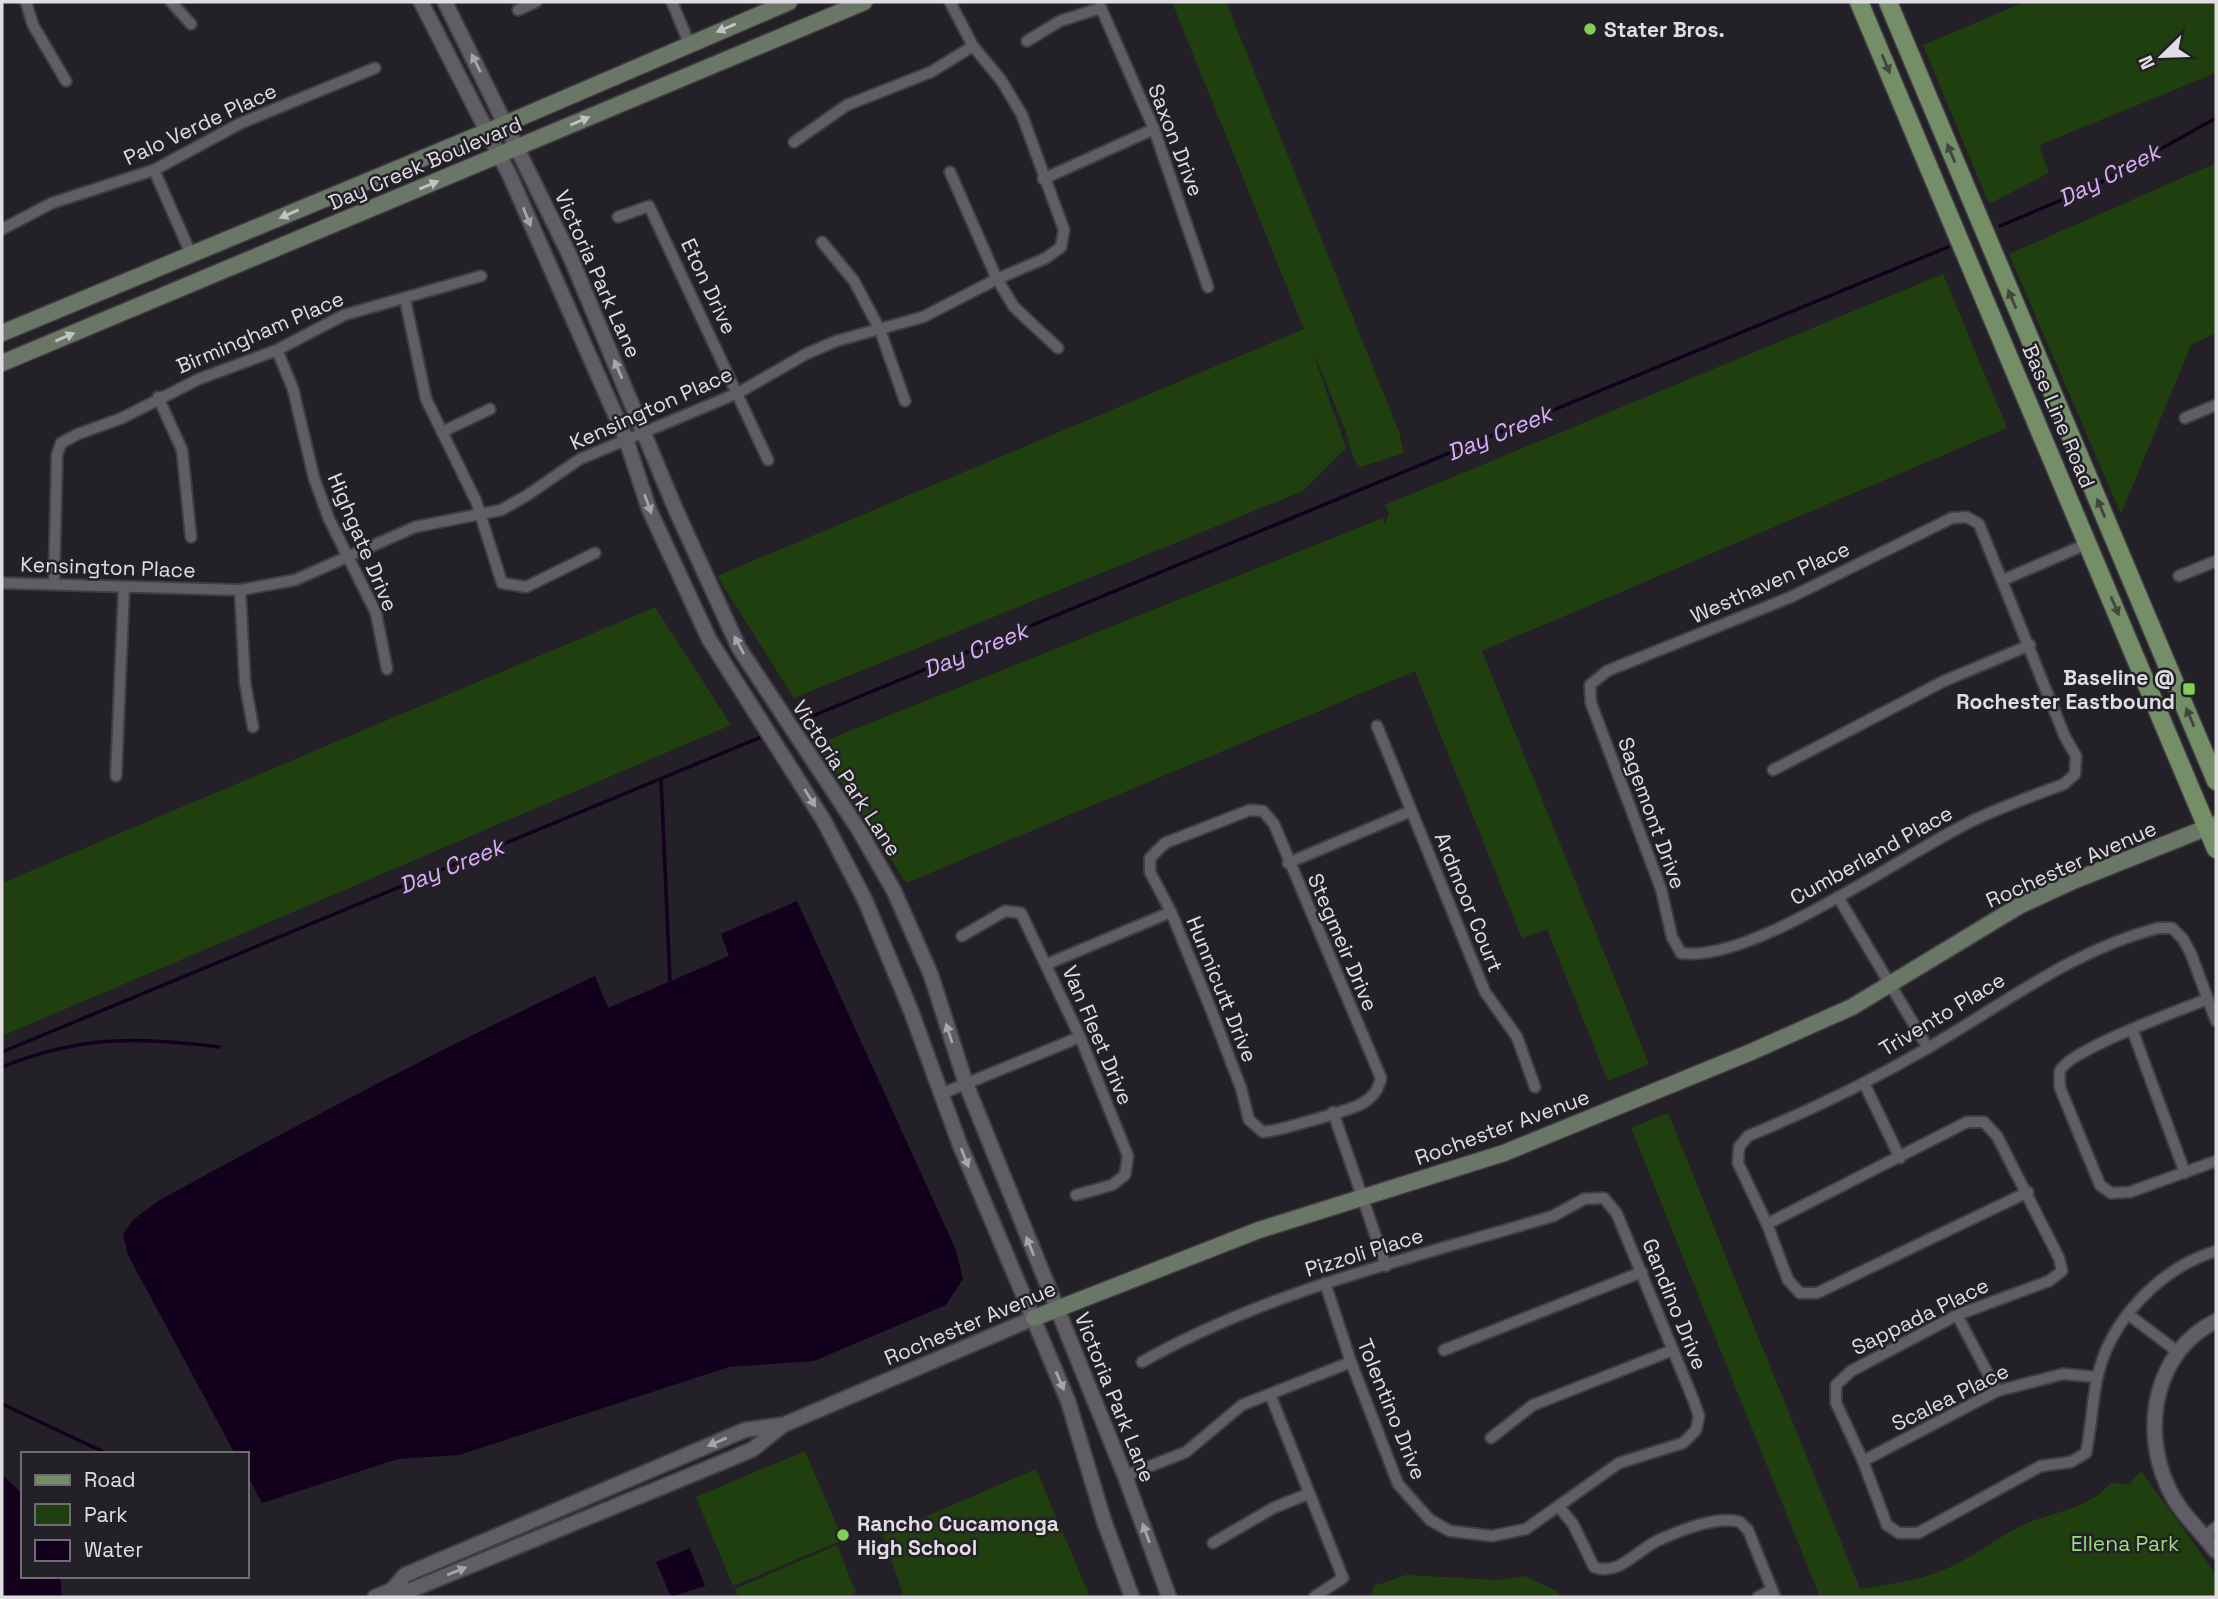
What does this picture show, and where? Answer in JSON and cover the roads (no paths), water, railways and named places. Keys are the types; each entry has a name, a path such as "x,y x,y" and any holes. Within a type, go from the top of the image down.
{"main road":[{"name":"Day Creek Boulevard","path":"2,333 506,124 789,2"},
{"name":"Day Creek Boulevard","path":"2,363 864,2"},
{"name":"Base Line Road","path":"1859,2 2212,825 2216,849"},
{"name":"Base Line Road","path":"1888,2 2216,780"},
{"name":"Rochester Avenue","path":"1034,1318 1259,1230 1364,1198 1544,1137 1802,1030 1890,985 2019,906 2073,881 2212,825"}],"street":[{"path":"26,2 33,25 66,81"},
{"path":"171,2 191,24"},
{"name":"Victoria Park Lane","path":"421,2 500,155 626,439 649,509 694,608 730,676 824,821 852,873 906,999 973,1177 1068,1401 1104,1521 1132,1597"},
{"name":"Victoria Park Lane","path":"445,2 570,256 739,648 773,704 859,830 894,891 931,975 966,1084 1125,1476 1169,1597"},
{"path":"518,10 536,2"},
{"path":"673,2 689,43"},
{"path":"950,2 973,46 1001,80 1022,115 1043,179 1154,130"},
{"name":"Saxon Drive","path":"1027,40 1060,21 1101,8 1154,130 1208,287"},
{"path":"794,142 847,105 931,72 973,46"},
{"name":"Palo Verde Place","path":"2,229 52,203 154,170 241,123 375,68"},
{"path":"154,170 191,254"},
{"path":"950,172 997,278 1014,307 1059,348"},
{"name":"Kensington Place","path":"2,583 240,590 295,580 415,527 481,514 514,504 562,469 626,439 738,393 806,354 836,341 923,317 997,278 1046,258 1060,247 1064,230 1043,179"},
{"name":"Eton Drive","path":"618,217 649,206 768,460"},
{"path":"822,242 854,281 880,330 905,401"},
{"name":"Birmingham Place","path":"54,583 57,455 61,443 122,418 158,397 277,350 344,315 481,276"},
{"path":"405,299 426,399 481,514 496,574 502,583 512,587 526,587 595,553"},
{"name":"Highgate Drive","path":"277,350 293,389 314,478 376,613 387,670"},
{"path":"158,397 182,450 191,537"},
{"path":"2185,418 2216,405"},
{"path":"442,432 490,409"},
{"name":"Westhaven Place","path":"1590,685 1607,671 1791,597 1951,518 1966,517 1979,523 2003,580"},
{"path":"1773,770 1944,681 2030,645 2003,580 2089,543"},
{"path":"2179,576 2216,561"},
{"path":"116,776 124,587"},
{"path":"240,590 246,683 253,727"},
{"name":"Cumberland Place","path":"1681,953 1700,956 1783,926 1970,821 2064,784 2075,774 2076,756 2065,737 2030,645"},
{"name":"Sagemont Drive","path":"1590,685 1591,703 1661,889 1672,937 1681,953"},
{"name":"Ardmoor Court","path":"1377,726 1485,992 1517,1037 1535,1087"},
{"name":"Stegmeir Drive","path":"1150,858 1164,843 1250,810 1263,811 1274,824 1288,863 1381,1078 1378,1091 1362,1105 1333,1112"},
{"path":"1288,863 1411,811"},
{"name":"Hunnicutt Drive","path":"1150,858 1150,872 1171,912 1214,1018 1241,1088 1249,1120 1264,1132 1282,1131 1333,1112"},
{"path":"1838,897 1928,1048"},
{"name":"Van Fleet Drive","path":"962,936 1005,911 1021,913 1080,1037 1128,1156 1125,1175 1112,1185 1076,1195"},
{"path":"1047,964 1171,912"},
{"name":"Trivento Place","path":"1768,1224 1738,1163 1739,1147 1748,1136 1864,1083 1928,1048 2043,974 2139,933 2172,928 2183,939 2208,999"},
{"path":"2216,1021 2208,999 2132,1029 2068,1062 2060,1071 2060,1088 2100,1185 2111,1193 2130,1192 2216,1161"},
{"path":"2132,1029 2185,1173"},
{"path":"941,1094 1080,1037"},
{"path":"1864,1083 1900,1158"},
{"path":"1333,1112 1386,1266"},
{"path":"1967,1122 1984,1122 1997,1136 2028,1192 1817,1293 1800,1293 1788,1280 1768,1224 1900,1158 1967,1122"},
{"name":"Sappada Place","path":"1863,1461 1836,1403 1836,1385 1851,1371 1872,1363 1957,1315 2049,1281 2062,1271 2059,1258 2028,1192"},
{"name":"Pizzoli Place","path":"1142,1362 1196,1331 1252,1307 1553,1216 1584,1199 1604,1198"},
{"name":"Gandino Drive","path":"1604,1198 1618,1213 1642,1272 1699,1416 1696,1430"},
{"path":"1863,1461 1887,1525 1899,1533 1917,1533 2041,1466 2071,1462 2086,1453 2097,1377 2109,1343 2129,1315 2167,1274 2216,1251"},
{"path":"1444,1350 1642,1272"},
{"name":"Tolentino Drive","path":"1325,1283 1351,1362 1398,1484 1430,1520 1450,1531 1492,1536 1527,1529 1619,1463 1683,1443 1696,1430"},
{"path":"1957,1315 1997,1391"},
{"path":"2129,1315 2178,1352"},
{"name":"Rochester Avenue","path":"375,1597 411,1590 730,1459 753,1449 783,1425 1034,1318"},
{"path":"2216,1321 2178,1352 2160,1387 2152,1419 2155,1456 2169,1490 2211,1531 2216,1551"},
{"path":"1491,1438 1533,1405 1672,1350"},
{"path":"1125,1476 1186,1452 1242,1405 1351,1362"},
{"name":"Scalea Place","path":"1863,1461 1997,1391 2063,1374 2097,1377"},
{"path":"1270,1394 1343,1578 1314,1597"},
{"name":"Rochester Avenue","path":"394,1594 405,1575 745,1430 783,1425"},
{"path":"1213,1543 1273,1508 1308,1494"},
{"path":"1559,1507 1573,1524 1594,1567 1604,1570 1616,1568 1660,1539 1730,1519 1740,1521 1748,1530 1774,1593 1758,1597"}],"water":[{"path":"797,901 956,1250 963,1279 946,1305 814,1361 729,1367 459,1455 398,1459 262,1503 248,1477 248,1452 234,1452 128,1255 123,1234 133,1220 158,1201 320,1114 595,976 608,1008 729,956 721,934"},
{"path":"2,1475 21,1492 21,1578 60,1578 62,1597 2,1597"},
{"path":"690,1548 705,1586 671,1597 656,1562"}],"waterway":[{"name":"Day Creek","path":"2000,226 2094,186 2216,118"},
{"name":"Day Creek","path":"793,724 1948,247"},
{"name":"Day Creek","path":"2,1052 766,735"},
{"path":"661,779 670,981"},
{"path":"2,1067 57,1049 109,1041 162,1041 219,1047"},
{"path":"2,1404 104,1452"}],"place":[{"name":"Stater Bros.","path":"1590,29"},
{"name":"Baseline @ Rochester Eastbound","path":"2189,689"},
{"name":"Rancho Cucamonga High School","path":"843,1535"}],"park label":[{"name":"Ellena Park","path":"2125,1543"}]}
